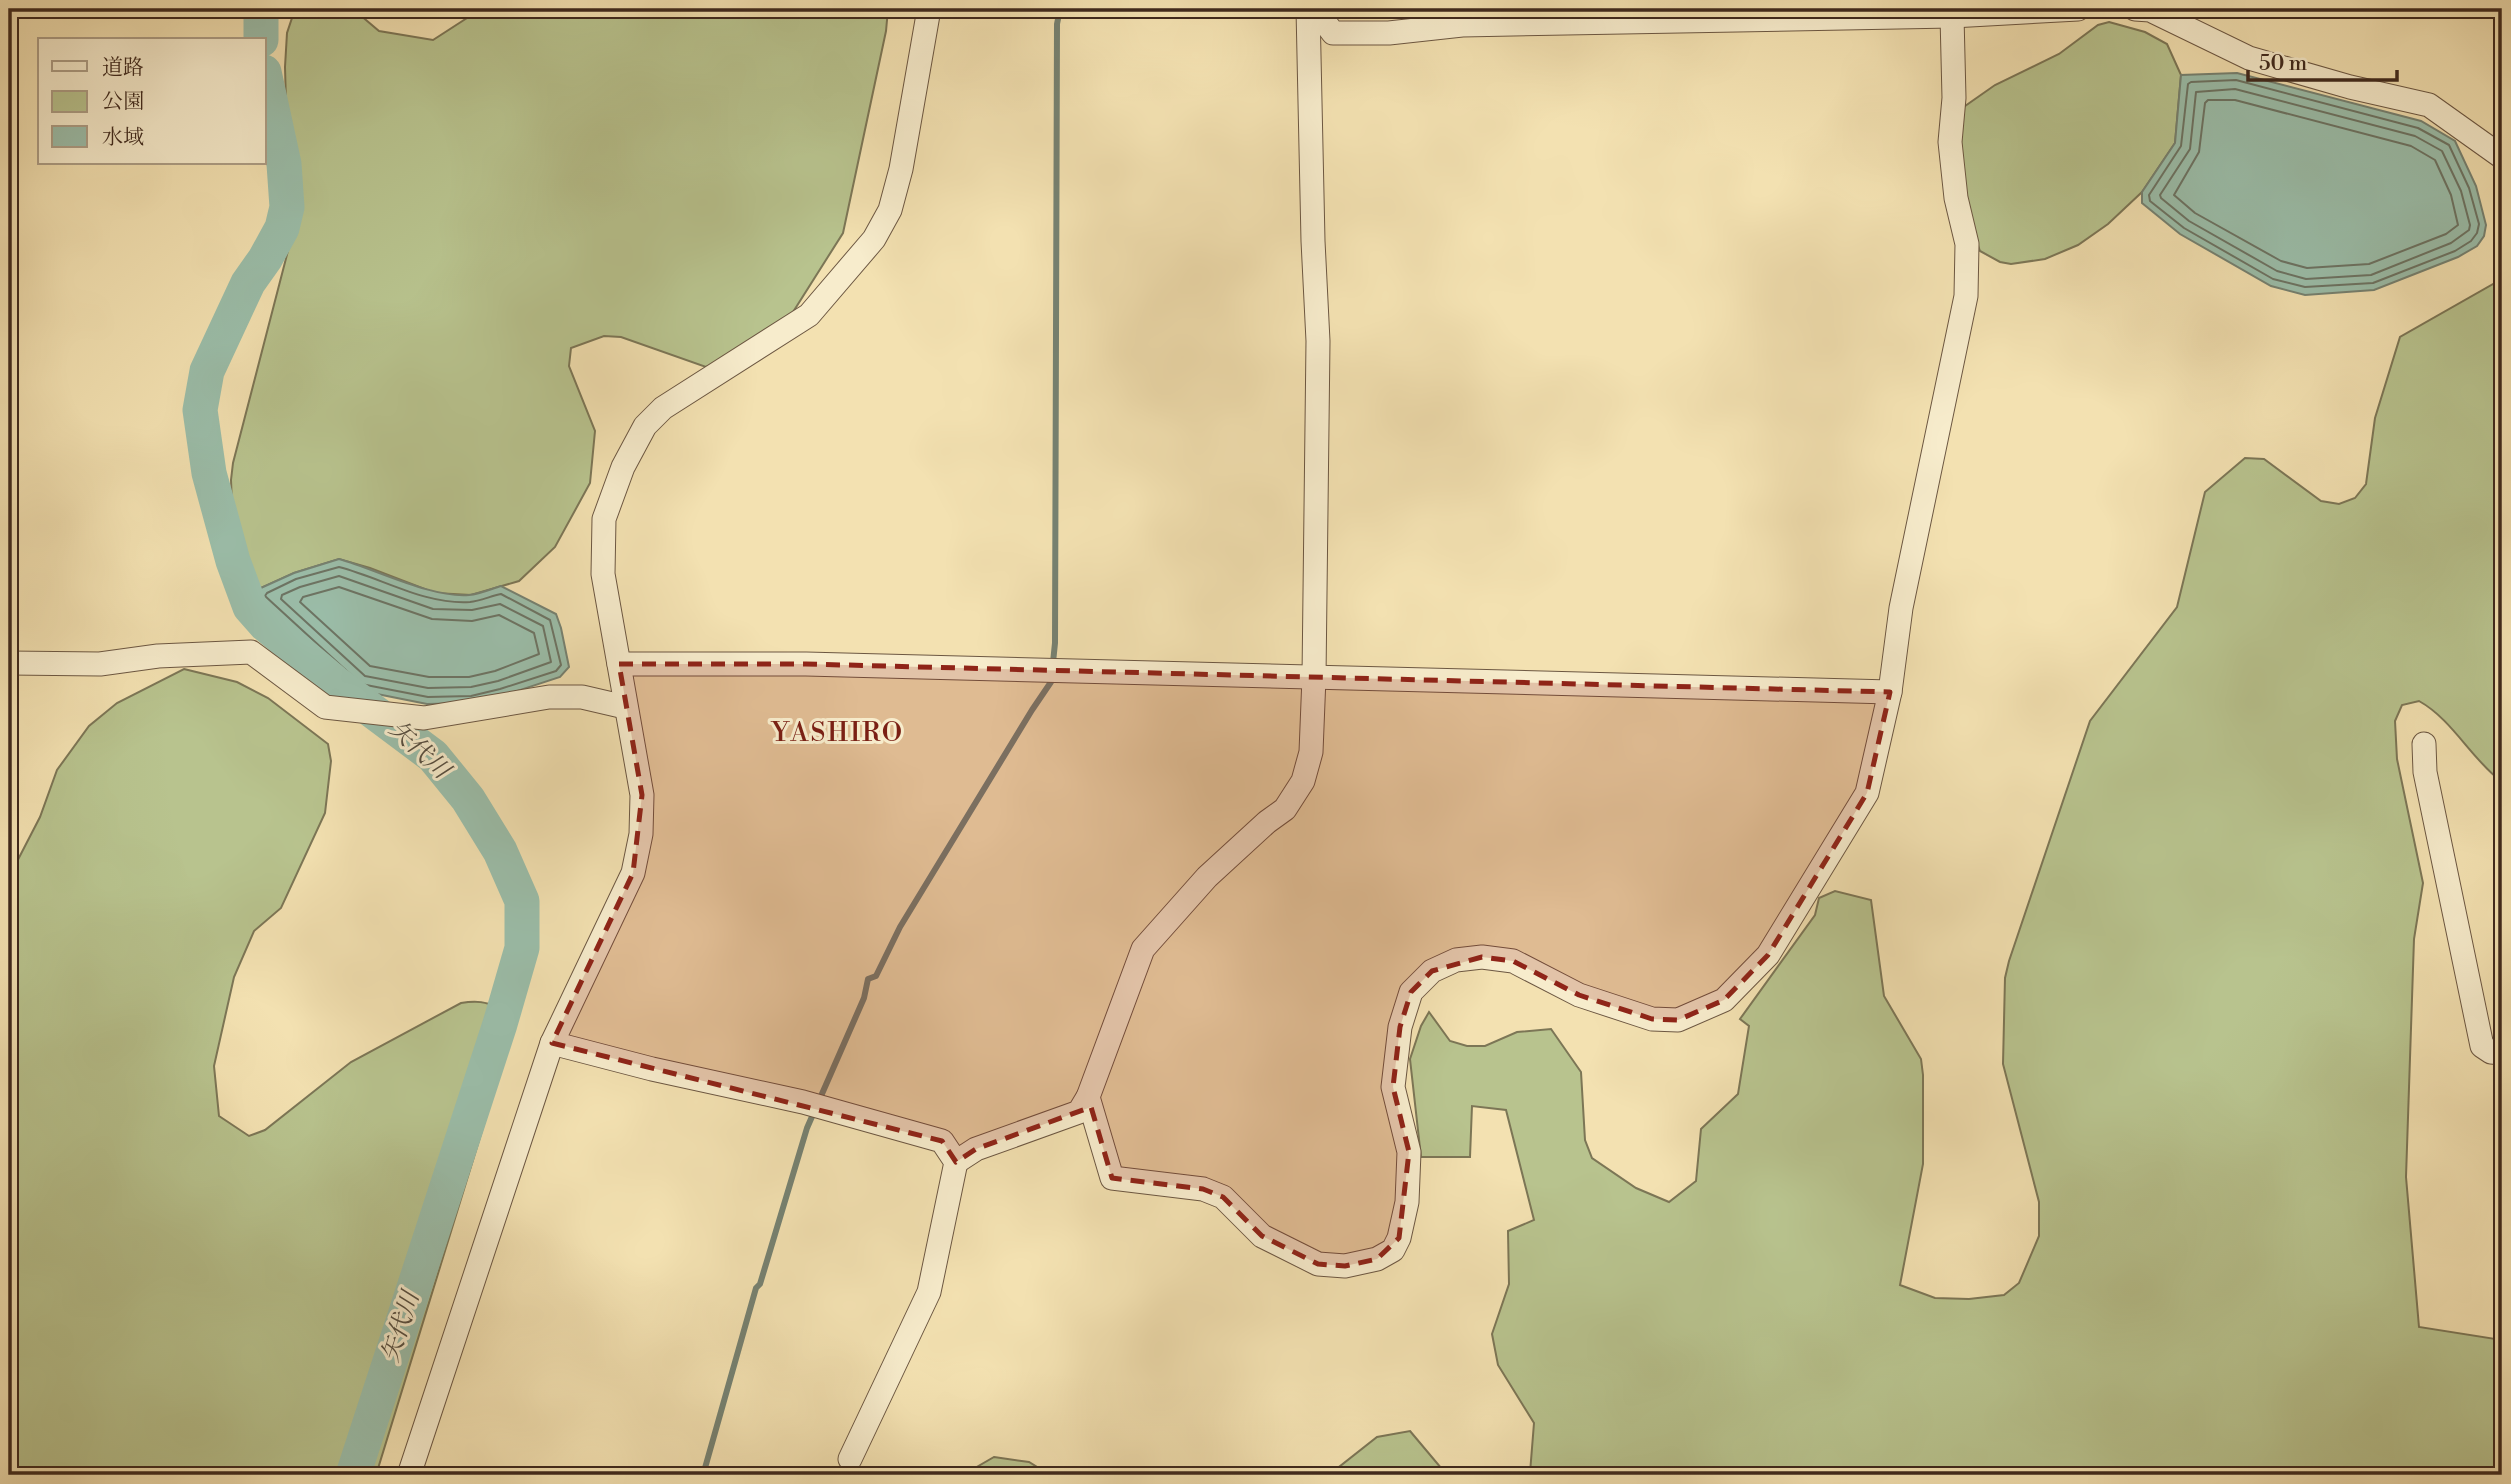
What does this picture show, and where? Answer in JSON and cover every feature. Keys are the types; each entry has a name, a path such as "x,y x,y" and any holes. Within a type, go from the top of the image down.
{"street":[{"path":"409,1475 552,1043 633,873 641,834 642,796 603,574 604,519 623,467 645,426 663,408 809,315 874,239 891,210 901,169 929,9"},
{"path":"850,1460 929,1292 956,1162 976,1149 1079,1112 1088,1097 1143,949 1207,877 1285,809 1303,781 1311,752 1314,677 1318,341 1308,9"},
{"path":"1315,9 1333,33 1389,33 1462,25 1521,23 1952,16 2078,9"},
{"path":"2135,9 2150,10 2249,58 2350,87 2429,105 2502,157"},
{"path":"1088,1097 1112,1178 1203,1189 1223,1197 1262,1236 1318,1264 1345,1266 1377,1259 1393,1250 1399,1238 1407,1202 1409,1152 1393,1087 1400,1027 1411,992 1432,971 1456,960 1482,957 1513,961 1579,995 1652,1019 1678,1020 1724,1000 1768,955 1867,793 1890,692 1901,608 1966,296 1967,244 1956,198 1950,142 1954,98 1952,16"},
{"path":"9,663 100,664 158,656 251,652 325,707 424,718 548,697 582,697 625,707"},
{"path":"619,664 806,664 1890,692"},
{"path":"2424,744 2425,772 2482,1046 2491,1052 2502,1053"},
{"path":"552,1043 652,1069 803,1102 942,1141 956,1162"}],"highlighted area":[{"path":"619,664 806,664 1890,692 1867,793 1768,955 1724,1000 1678,1020 1652,1019 1579,995 1513,961 1482,957 1432,971 1411,992 1400,1027 1393,1087 1409,1152 1399,1238 1377,1259 1345,1266 1318,1264 1262,1236 1223,1197 1203,1189 1112,1178 1091,1107 976,1149 956,1162 942,1141 552,1043 633,873 642,795"}],"green space":[{"path":"295,9 353,9 379,31 433,40 481,9 888,9 886,31 843,233 793,312 723,362 706,367 621,337 604,336 571,348 569,366 595,431 590,483 555,547 519,581 471,595 435,593 339,559 294,573 252,592 233,528 231,480 233,463 290,243 285,67 287,33"},
{"path":"2109,22 2145,32 2167,44 2181,75 2175,143 2142,192 2108,224 2078,245 2045,259 2011,264 2000,262 1980,251 1963,202 1958,111 1995,85 2059,54 2098,25"},
{"path":"2502,279 2502,782 2442,718 2419,701 2402,705 2395,721 2397,759 2423,883 2414,939 2406,1177 2419,1327 2502,1340 2502,1475 1528,1475 1534,1423 1498,1365 1492,1334 1509,1284 1508,1231 1534,1220 1506,1110 1472,1106 1470,1157 1421,1157 1410,1059 1421,1026 1429,1012 1450,1041 1467,1046 1485,1046 1517,1032 1551,1029 1581,1072 1585,1140 1592,1158 1636,1188 1669,1202 1696,1181 1701,1129 1738,1094 1749,1026 1740,1019 1815,915 1819,898 1835,891 1871,900 1884,996 1921,1059 1923,1075 1923,1164 1900,1285 1935,1298 1969,1299 2004,1295 2019,1283 2039,1236 2039,1202 2003,1064 2005,978 2090,721 2177,607 2205,492 2245,458 2264,459 2321,501 2339,504 2355,498 2366,484 2375,418 2400,337"},
{"path":"184,669 237,682 268,698 328,744 331,761 325,813 281,908 254,931 234,977 214,1066 219,1116 249,1136 265,1130 351,1062 461,1003 487,1003 498,1009 505,1021 505,1056 376,1475 9,1475 9,877 40,817 57,770 89,726 117,703"},
{"path":"1410,1431 1447,1475 1322,1475 1335,1470 1377,1437"},
{"path":"994,1457 1029,1462 1050,1475 963,1475"}],"water":[{"path":"2237,73 2421,121 2455,141 2476,186 2486,225 2484,236 2477,246 2458,257 2374,290 2305,295 2271,286 2180,234 2142,203 2142,192 2175,143 2181,75"},
{"path":"339,559 421,588 454,595 481,593 501,586 556,614 569,667 560,677 473,703 427,704 357,690 252,592 294,573"}],"waterway":[{"name":"矢代川","path":"261,9 261,38"},
{"path":"703,1475 756,1288 760,1284 807,1128 864,998 868,979 876,976 900,927 1051,682 1055,643 1057,24 1060,9"},
{"name":"矢代川","path":"266,81 284,164 287,207 282,228 248,283 207,371 200,410 209,473 233,561 250,607 265,624 334,682 433,756 468,799 500,851 522,901 522,948 500,1024 353,1475"}],"district":[{"name":"YASHIRO","path":"838,733"}]}
